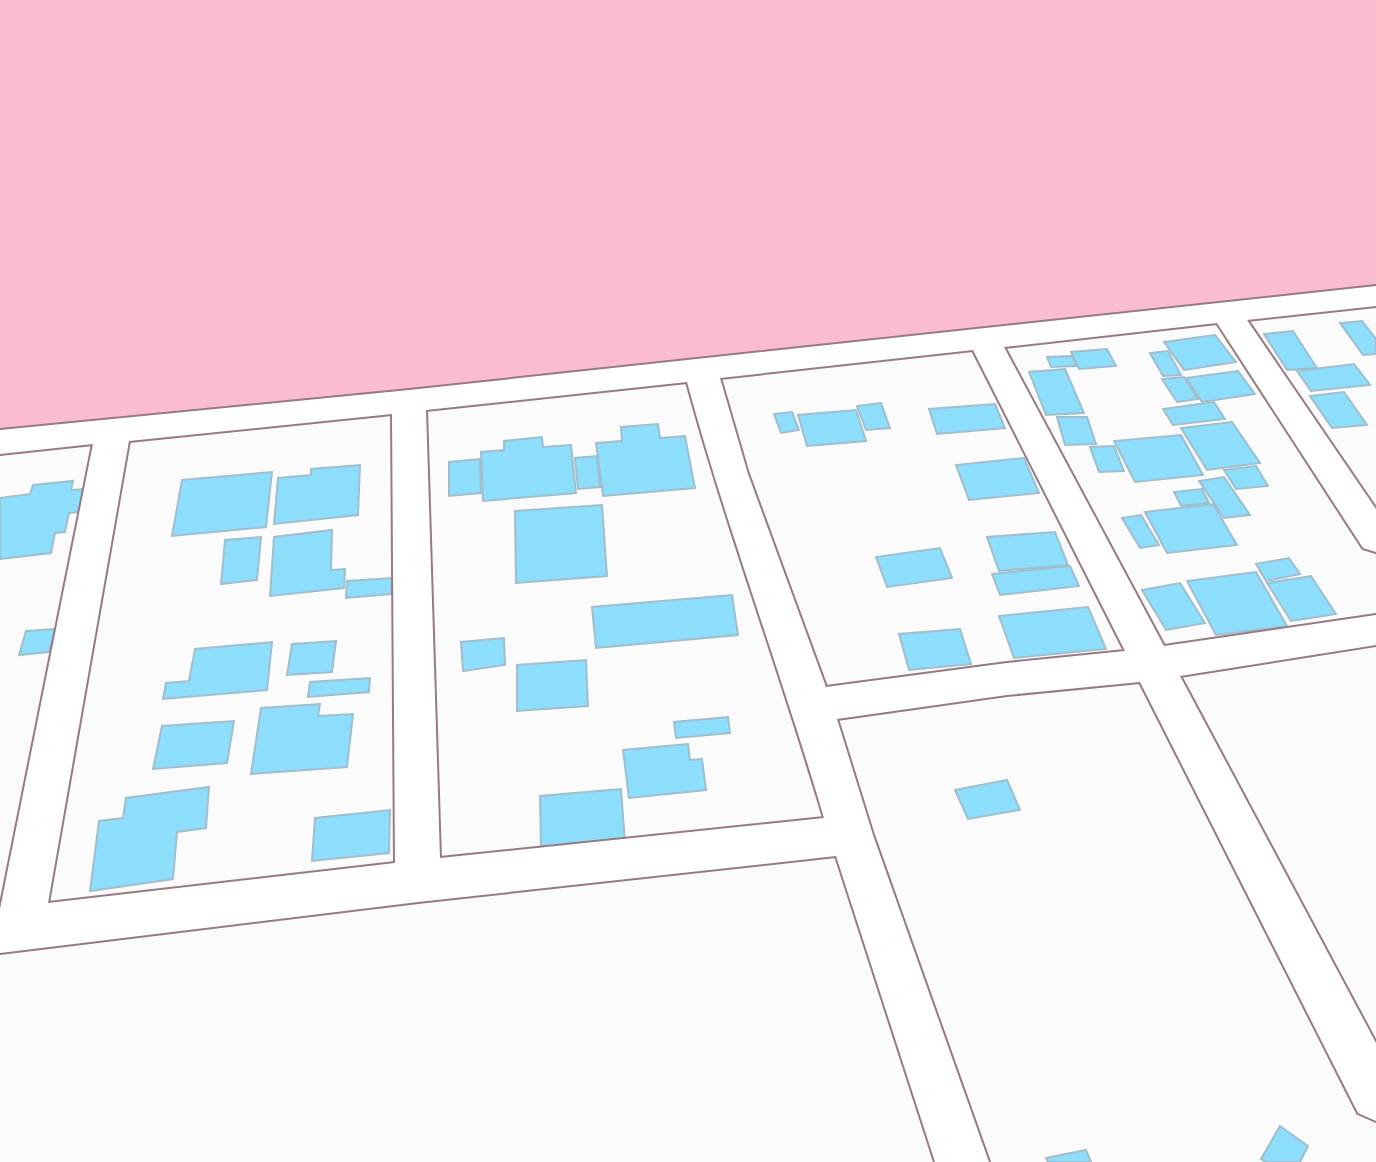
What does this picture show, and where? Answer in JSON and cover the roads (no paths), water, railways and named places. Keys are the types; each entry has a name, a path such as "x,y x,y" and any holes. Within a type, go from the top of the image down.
{"street":[{"path":"0,442 409,401 1376,296"},
{"path":"1226,312 1376,538"},
{"path":"984,339 1155,664 1376,1095"},
{"path":"701,370 730,474 812,706 851,835 962,1162"},
{"path":"409,401 418,881"},
{"path":"113,432 10,930 418,881 851,835"},
{"path":"812,706 1007,679 1155,664 1376,631"}]}
